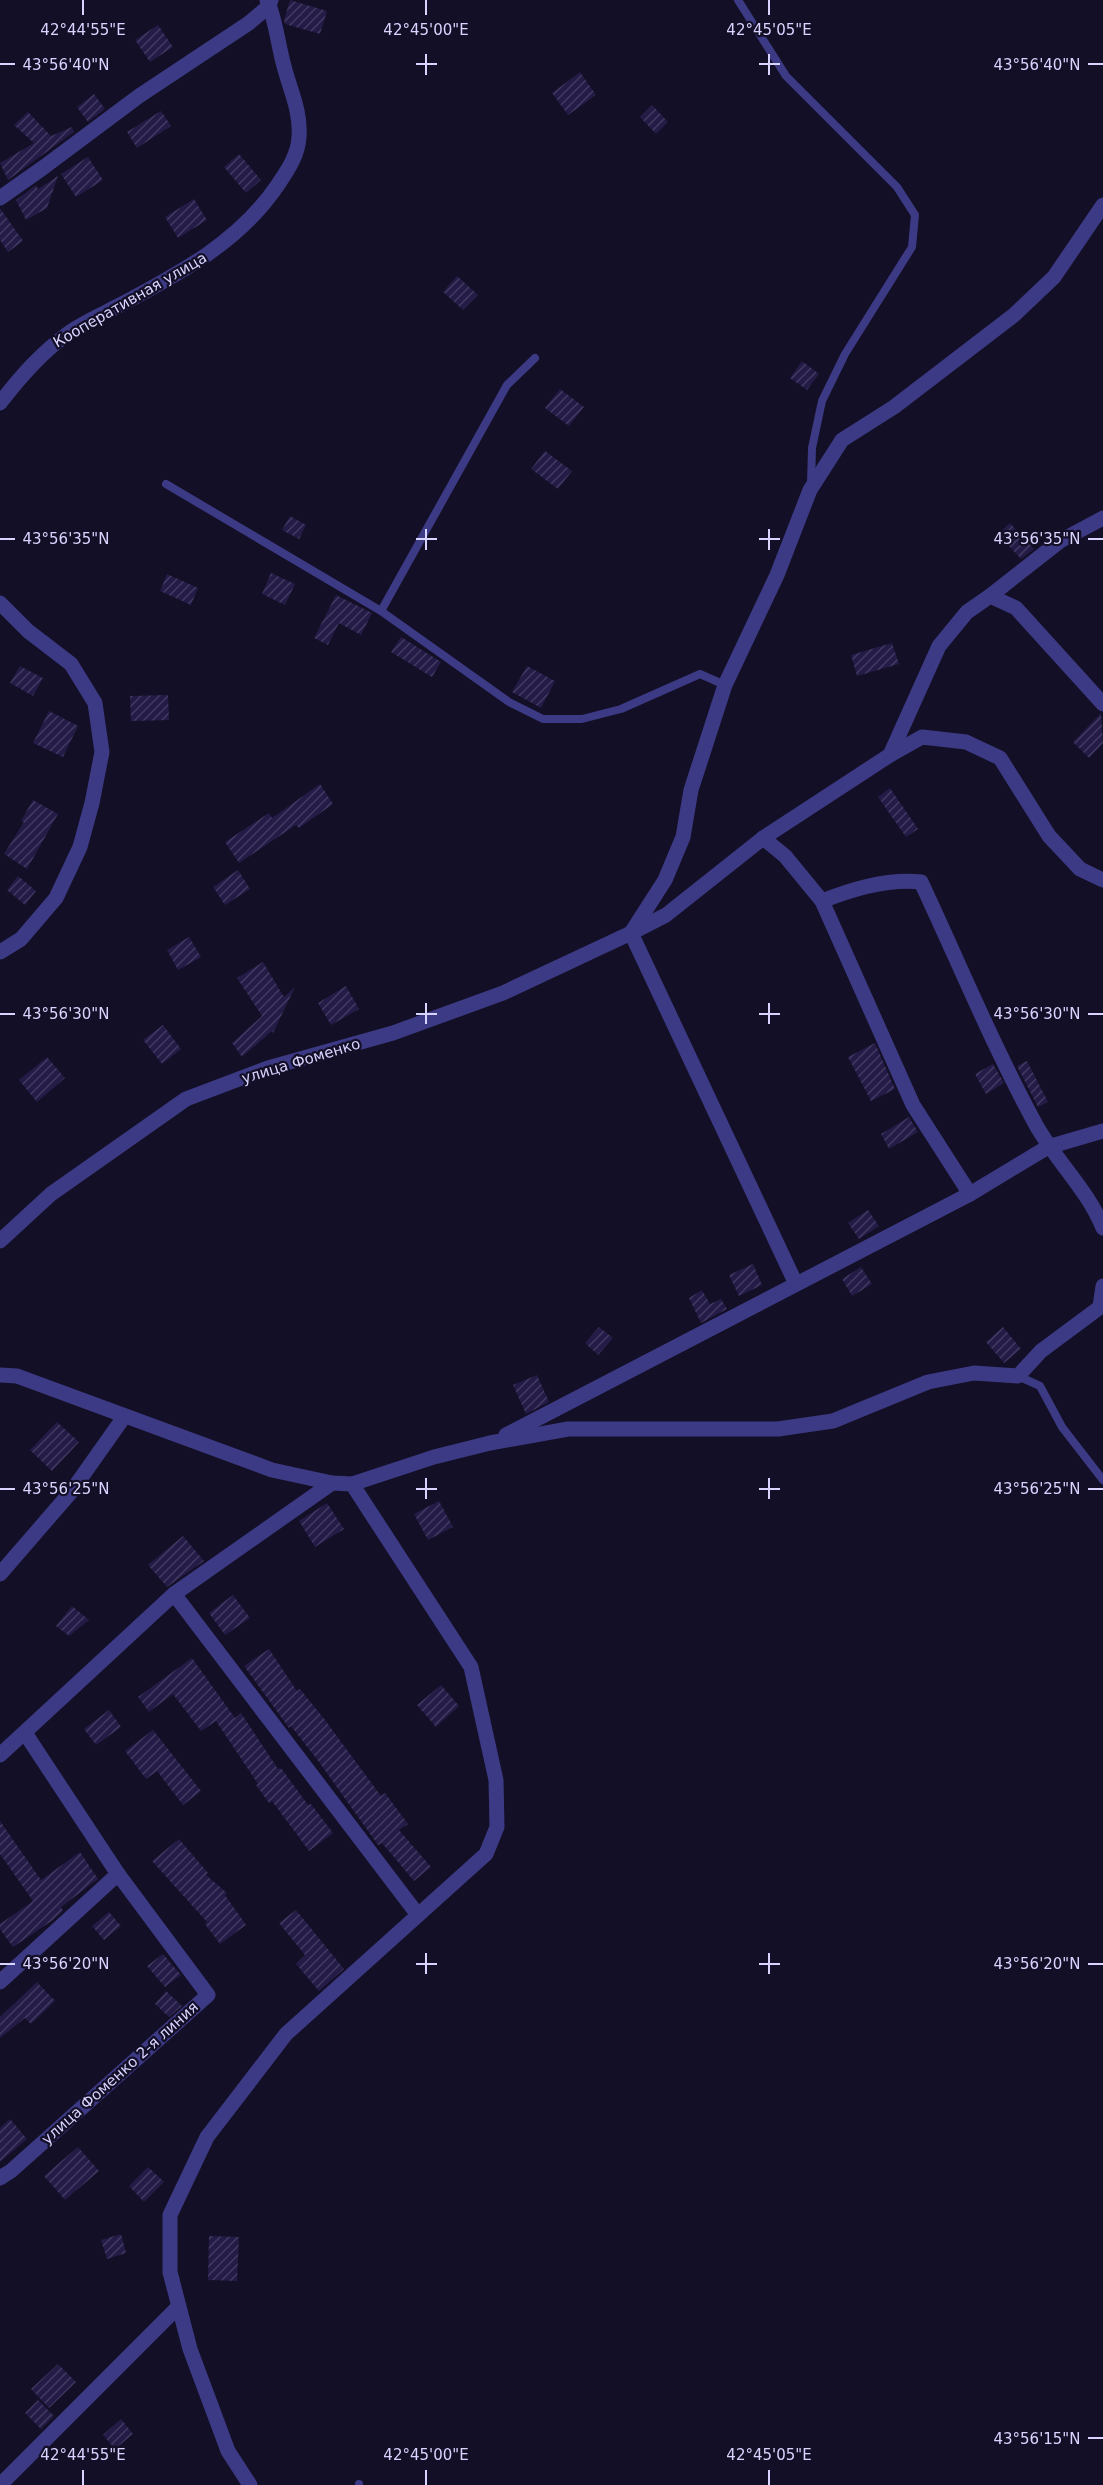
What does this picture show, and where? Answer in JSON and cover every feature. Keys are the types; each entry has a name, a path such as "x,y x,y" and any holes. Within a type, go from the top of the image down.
{"street":[{"path":"0,198 139,96 249,23 269,2"},
{"name":"Кооперативная улица","path":"0,403 22,375 48,348 73,330 179,274 215,250 250,219 273,192 292,164 299,138 298,107 285,72 269,2"},
{"path":"796,1284 631,933 665,880 683,837 691,790 725,685 777,575 810,490 842,440 894,407 1006,322 1054,277 1103,205"},
{"path":"890,755 939,646 967,612 1060,541 1103,518"},
{"path":"990,596 1016,608 1103,704"},
{"path":"0,603 28,631 71,664 95,704 102,752 80,847 56,898 21,939 0,952"},
{"name":"улица Фоменко","path":"0,1241 51,1194 186,1099 268,1068 393,1033 503,993 631,933 666,915 764,838 890,755 922,737 966,742 1000,758 1049,836 1080,869 1103,880"},
{"path":"764,838 785,856 822,901 913,1105 970,1194"},
{"path":"822,901 902,879 921,882 1004,1067 1048,1146 1096,1210 1103,1228"},
{"path":"490,1443 970,1194 1048,1146 1103,1131"},
{"path":"0,1375 17,1376 272,1470 332,1483 352,1484 434,1457 490,1443 568,1429 778,1429 833,1421 928,1382 974,1374 1018,1376 1041,1351 1102,1305 1103,1286"},
{"path":"0,1574 71,1492 124,1417"},
{"path":"0,1755 174,1594 332,1483"},
{"path":"250,2485 228,2451 190,2349 170,2272 170,2215 207,2137 286,2034 486,1854 497,1827 496,1780 471,1668 352,1484"},
{"path":"174,1594 418,1915"},
{"path":"0,1982 118,1874 25,1733"},
{"name":"улица Фоменко 2-я линия","path":"0,2178 11,2171 208,1995 118,1874"},
{"path":"0,2485 178,2307"}],"lane":[{"path":"738,0 786,76 897,187 915,215 912,248 845,354 822,401 812,448 810,490"},
{"path":"381,611 507,385 535,357"},
{"path":"166,484 381,611 509,702 543,718 582,718 621,709 700,674 725,685"},
{"path":"1018,1376 1040,1386 1062,1427 1103,1480"}],"building":[{"path":"290,0 327,11 320,34 285,24"},
{"path":"158,25 173,47 150,62 135,40"},
{"path":"580,72 596,95 568,115 552,93"},
{"path":"94,94 105,109 88,122 77,107"},
{"path":"652,105 668,122 656,134 640,117"},
{"path":"161,111 171,126 137,148 127,132"},
{"path":"28,112 51,136 72,127 74,132 8,180 0,163 34,143 14,125"},
{"path":"239,154 261,180 246,193 224,167"},
{"path":"88,157 103,180 76,197 61,174"},
{"path":"58,176 47,208 26,220 16,200 36,185 38,189"},
{"path":"194,199 207,220 178,238 165,217"},
{"path":"0,208 23,241 8,252 0,240"},
{"path":"457,276 478,295 463,310 443,292"},
{"path":"802,361 819,374 807,390 790,378"},
{"path":"560,389 584,407 569,426 545,408"},
{"path":"545,451 572,471 558,489 531,469"},
{"path":"290,516 306,525 299,539 282,530"},
{"path":"1010,523 1034,549 1021,559 998,534"},
{"path":"271,573 295,584 285,605 262,594"},
{"path":"167,574 198,588 191,605 160,591"},
{"path":"336,595 372,613 361,635 339,623 328,645 314,638"},
{"path":"401,637 441,662 432,677 391,652"},
{"path":"892,643 899,664 857,676 851,655"},
{"path":"20,666 43,678 33,696 10,683"},
{"path":"527,666 555,681 541,708 512,692"},
{"path":"168,695 169,720 131,721 130,696"},
{"path":"49,711 78,726 63,757 33,743"},
{"path":"1101,713 1103,743 1089,758 1073,742"},
{"path":"320,784 333,804 299,828 296,825 239,863 225,842 269,813 272,818"},
{"path":"890,788 918,829 906,837 878,797"},
{"path":"33,800 58,814 27,869 4,854 24,822 21,821"},
{"path":"238,870 250,889 225,905 213,887"},
{"path":"18,876 36,891 25,905 7,890"},
{"path":"189,937 201,957 178,970 167,950"},
{"path":"263,962 284,997 295,987 273,1033 272,1031 242,1057 232,1043 262,1016 237,978"},
{"path":"346,986 359,1009 331,1025 318,1003"},
{"path":"163,1025 181,1049 162,1064 143,1040"},
{"path":"875,1043 895,1089 871,1101 848,1057"},
{"path":"47,1057 65,1078 37,1102 19,1080"},
{"path":"1027,1061 1048,1102 1038,1107 1017,1066"},
{"path":"993,1064 1004,1083 986,1094 975,1074"},
{"path":"909,1117 918,1132 889,1149 881,1134"},
{"path":"868,1210 879,1226 859,1239 848,1223"},
{"path":"753,1264 762,1285 739,1296 729,1275"},
{"path":"861,1267 872,1284 852,1296 842,1279"},
{"path":"702,1290 710,1304 721,1299 727,1309 701,1323 689,1298"},
{"path":"599,1327 613,1338 598,1355 585,1343"},
{"path":"1003,1327 1021,1349 1004,1363 986,1342"},
{"path":"537,1375 549,1402 526,1414 513,1385"},
{"path":"57,1422 79,1442 52,1471 30,1450"},
{"path":"439,1501 453,1527 428,1540 414,1514"},
{"path":"327,1503 344,1529 315,1547 299,1521"},
{"path":"183,1536 204,1561 167,1587 148,1565"},
{"path":"233,1595 250,1618 225,1635 209,1613"},
{"path":"72,1606 89,1620 69,1636 56,1626"},
{"path":"269,1649 297,1691 300,1689 381,1796 385,1793 408,1824 399,1830 431,1867 414,1881 382,1843 378,1845 319,1762 291,1726 289,1728 244,1666"},
{"path":"192,1658 235,1718 241,1713 278,1769 281,1768 308,1805 311,1804 333,1833 309,1851 272,1801 269,1803 256,1785 258,1784 216,1721 201,1731 173,1694 149,1712 138,1697"},
{"path":"441,1685 459,1706 436,1727 417,1705"},
{"path":"109,1710 121,1727 96,1745 84,1729"},
{"path":"153,1730 201,1791 183,1805 157,1771 146,1779 125,1751"},
{"path":"0,1821 41,1880 80,1852 98,1879 61,1907 63,1911 53,1920 13,1947 0,1929 0,1924 33,1901 0,1854"},
{"path":"179,1839 208,1873 206,1875 227,1893 225,1895 246,1925 220,1944 205,1924 207,1922 152,1861"},
{"path":"296,1910 344,1969 319,1991 296,1964 305,1955 279,1923"},
{"path":"109,1912 121,1926 104,1940 92,1926"},
{"path":"163,1954 181,1975 165,1987 147,1966"},
{"path":"37,1982 55,2001 31,2024 25,2018 0,2038 0,2017"},
{"path":"166,1991 182,2006 169,2017 155,2004"},
{"path":"10,2119 27,2139 0,2162 0,2128"},
{"path":"78,2147 99,2171 65,2200 44,2176"},
{"path":"148,2167 164,2182 144,2202 129,2186"},
{"path":"121,2234 126,2253 107,2259 101,2240"},
{"path":"209,2236 239,2237 237,2281 208,2280"},
{"path":"58,2364 76,2382 49,2408 31,2389"},
{"path":"38,2400 54,2416 41,2429 25,2413"},
{"path":"121,2419 133,2434 115,2449 103,2435"}]}
